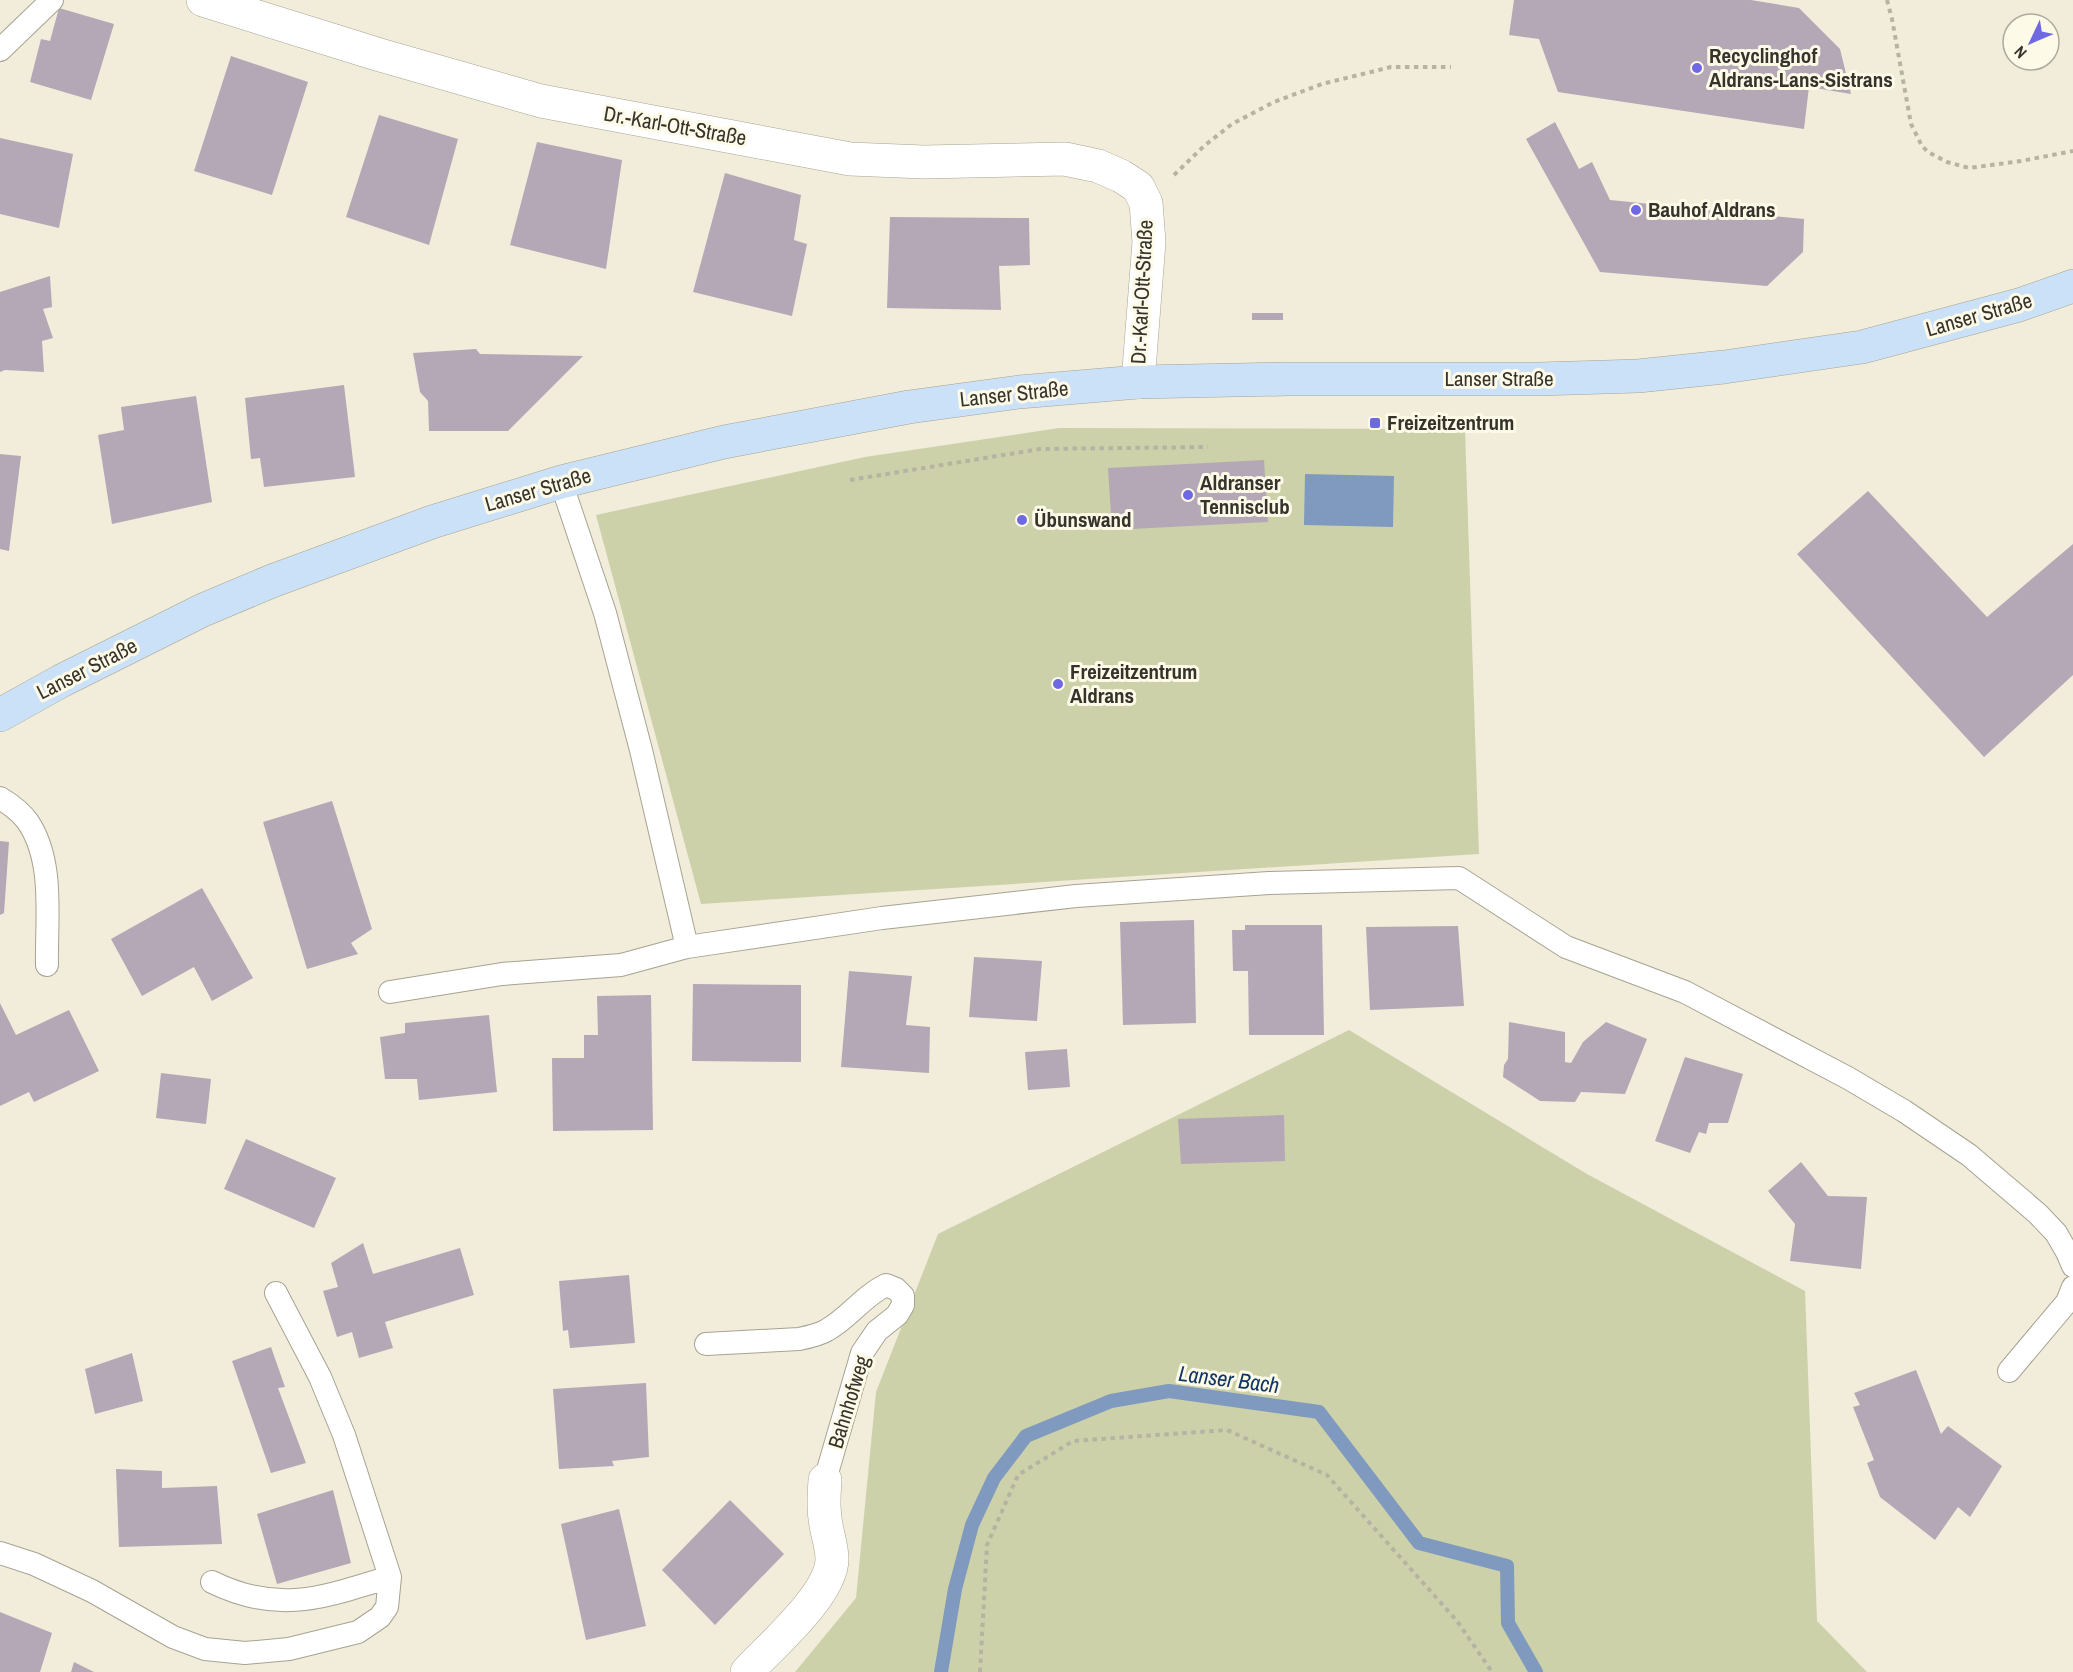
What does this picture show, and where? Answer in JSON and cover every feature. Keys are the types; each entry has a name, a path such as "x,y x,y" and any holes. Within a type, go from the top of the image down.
{"main road":[{"name":"Lanser Straße","path":"0,715 61,681 203,610 272,581 432,522 561,482 724,442 909,407 1019,392 1138,382 1539,379 1638,376 1724,367 1862,347 2009,308 2073,286"}],"street":[{"name":"Dr.-Karl-Ott-Straße","path":"203,0 380,55 541,101 850,159 924,162 1065,159 1098,166 1121,176 1138,187 1146,203 1149,242 1138,382"},
{"name":"Bahnhofweg","path":"747,1672 810,1605 823,1589 830,1575 832,1558 824,1517 825,1480"}],"lane":[{"path":"0,50 52,0"},
{"path":"561,482 608,625 641,750 687,947"},
{"path":"0,798 12,805 27,820 40,846 47,900 47,965"},
{"path":"390,992 502,974 621,965 687,947 882,918 1076,896 1269,883 1459,878 1566,947 1685,992 1848,1078 1904,1111 1969,1155 2031,1207 2055,1233 2073,1266"},
{"name":"Bahnhofweg","path":"706,1344 806,1337 828,1330 863,1300 886,1285 896,1289 903,1296 903,1305 897,1315 877,1331 862,1353 825,1480"},
{"path":"2009,1371 2067,1302 2073,1287"},
{"path":"0,1553 34,1564 92,1591 173,1637 205,1648 245,1653 289,1649 358,1632 371,1625 387,1607 390,1577 344,1435 320,1377 276,1293"},
{"path":"212,1582 234,1593 261,1599 296,1601 323,1597 390,1577"}],"path":[{"path":"1887,0 1911,124 1922,146 1928,152 1938,159 1969,168 2073,151"},
{"name":"Dr.-Karl-Ott-Straße","path":"1146,203 1204,146 1232,124 1274,102 1322,84 1391,67 1451,67"},
{"path":"850,480 1040,449 1208,447"},
{"path":"980,1672 987,1545 1018,1475 1073,1441 1227,1430 1327,1475 1457,1621 1492,1672"}],"green space":[{"name":"Freizeitzentrum Aldrans","path":"1059,428 1465,429 1479,854 701,904 596,515 865,457"},
{"path":"1349,1030 1587,1174 1805,1291 1817,1621 1867,1672 795,1672 856,1598 876,1392 938,1234"}],"water":[{"path":"1305,474 1394,476 1393,527 1304,525"}],"building":[{"name":"Recyclinghof Aldrans-Lans-Sistrans","path":"1514,0 1751,0 1799,8 1840,49 1851,94 1809,87 1804,129 1558,92 1539,39 1509,35"},
{"path":"59,8 114,24 91,100 30,82 41,39 50,41"},
{"path":"231,56 308,82 272,195 194,171"},
{"path":"379,115 458,139 429,245 346,217"},
{"name":"Bauhof Aldrans","path":"1555,122 1579,169 1592,162 1610,200 1804,219 1803,252 1767,286 1600,272 1526,139"},
{"path":"0,138 73,154 59,228 0,214"},
{"path":"537,142 622,160 606,269 510,245"},
{"path":"725,173 801,195 794,240 807,244 792,316 693,292"},
{"path":"890,217 1029,218 1030,265 999,266 1001,310 887,308"},
{"path":"50,276 52,307 43,309 53,338 42,341 44,372 5,370 0,372 0,292"},
{"path":"1252,313 1283,313 1283,320 1252,320"},
{"path":"476,349 480,354 583,356 508,431 429,431 428,401 420,392 413,353"},
{"path":"344,385 355,477 264,487 260,458 251,459 245,398"},
{"path":"196,396 212,502 112,524 98,435 124,430 121,407"},
{"path":"0,454 21,456 9,551 0,549"},
{"name":"Aldranser Tennisclub","path":"1264,460 1268,522 1112,530 1108,468"},
{"path":"1868,491 1987,617 2073,544 2073,675 1984,757 1797,554"},
{"path":"332,801 372,929 351,943 358,954 307,969 263,822"},
{"path":"0,841 9,842 4,913 0,915"},
{"path":"202,888 253,978 212,1001 194,967 142,996 111,939"},
{"path":"1194,920 1196,1023 1123,1025 1120,922"},
{"path":"1245,925 1322,925 1324,1035 1249,1035 1248,971 1233,971 1232,930 1245,930"},
{"path":"1458,926 1464,1006 1370,1010 1366,927"},
{"path":"974,957 1042,961 1037,1021 969,1017"},
{"path":"849,971 912,976 906,1025 930,1027 929,1073 841,1067"},
{"path":"693,984 801,985 801,1062 692,1061"},
{"path":"651,995 653,1130 553,1131 552,1058 584,1058 584,1035 598,1035 597,996"},
{"path":"0,1003 16,1035 69,1010 99,1071 34,1102 29,1092 0,1106"},
{"path":"489,1015 497,1092 419,1100 417,1079 385,1079 380,1037 405,1033 405,1023"},
{"path":"1509,1022 1565,1032 1565,1062 1571,1063 1583,1042 1606,1022 1647,1039 1625,1094 1581,1092 1575,1102 1540,1101 1503,1077 1504,1065 1508,1059"},
{"path":"1067,1049 1070,1087 1028,1090 1025,1052"},
{"path":"1685,1057 1743,1074 1728,1123 1709,1123 1706,1134 1699,1132 1690,1153 1655,1141"},
{"path":"161,1073 211,1079 206,1124 156,1118"},
{"path":"1284,1115 1285,1161 1181,1164 1178,1119"},
{"path":"246,1139 336,1178 314,1228 224,1189"},
{"path":"1801,1162 1828,1196 1867,1197 1861,1269 1790,1261 1795,1224 1768,1191"},
{"path":"363,1243 373,1274 460,1248 474,1295 385,1322 393,1348 359,1358 352,1332 337,1337 323,1291 338,1287 331,1263"},
{"path":"629,1275 635,1343 570,1348 568,1330 563,1331 559,1281"},
{"path":"271,1347 285,1387 278,1388 306,1463 271,1473 232,1361"},
{"path":"132,1353 143,1401 95,1414 85,1369"},
{"path":"1916,1370 1941,1434 1948,1426 2002,1466 1970,1517 1958,1507 1935,1540 1880,1497 1867,1463 1874,1460 1853,1407 1860,1405 1854,1393"},
{"path":"646,1383 649,1457 612,1461 614,1466 559,1469 553,1389"},
{"path":"116,1469 162,1471 162,1488 217,1486 222,1544 119,1547"},
{"path":"333,1490 351,1563 277,1584 257,1514"},
{"path":"730,1500 784,1554 715,1625 662,1570"},
{"path":"619,1509 646,1626 586,1640 561,1524"},
{"path":"0,1612 52,1633 40,1672 0,1672"},
{"path":"74,1662 94,1672 71,1672"}],"waterway":[{"name":"Lanser Bach","path":"941,1672 955,1589 972,1525 994,1478 1026,1436 1111,1401 1169,1391 1319,1412 1419,1543 1507,1566 1508,1623 1536,1672"}],"place":[{"name":"Recyclinghof Aldrans-Lans-Sistrans","path":"1697,68"},
{"name":"Bauhof Aldrans","path":"1636,210"},
{"name":"Freizeitzentrum","path":"1375,423"},
{"name":"Aldranser Tennisclub","path":"1188,495"},
{"name":"Übunswand","path":"1022,520"},
{"name":"Freizeitzentrum Aldrans","path":"1058,684"}]}
